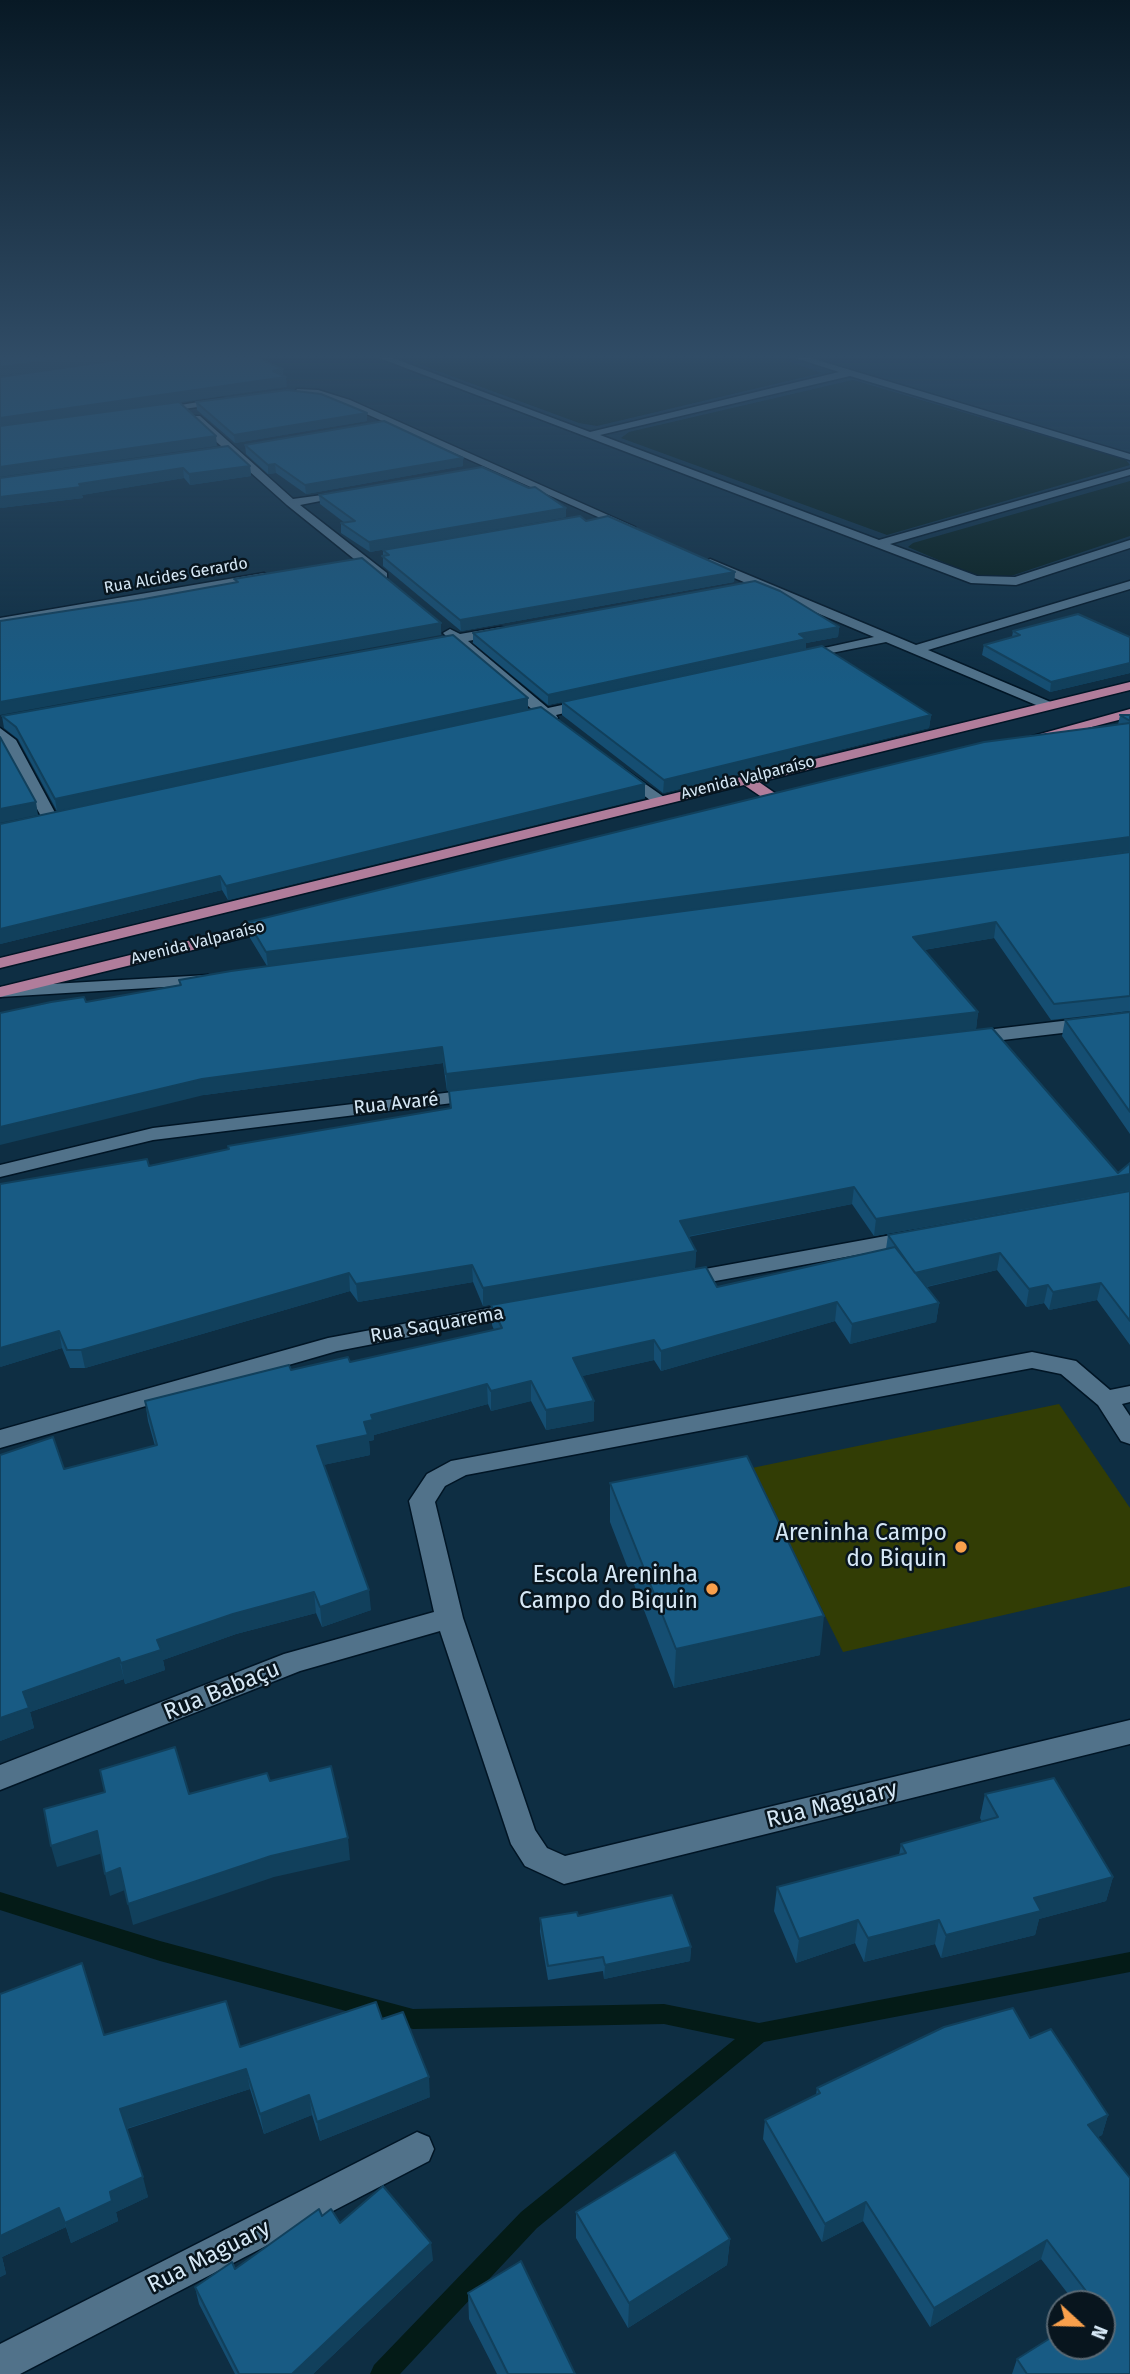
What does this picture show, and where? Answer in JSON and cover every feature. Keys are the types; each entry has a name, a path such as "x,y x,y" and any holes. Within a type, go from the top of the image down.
{"main road":[{"name":"Avenida Valparaíso","path":"0,963 1130,686"},
{"path":"1000,746 1130,713"},
{"name":"Avenida Valparaíso","path":"745,779 783,800 750,808"},
{"name":"Avenida Valparaíso","path":"0,992 295,920"}],"street":[{"path":"248,465 291,503 371,558 395,586"},
{"path":"483,465 643,533"},
{"path":"668,465 960,576 997,583 1016,581 1130,544"},
{"path":"477,470 490,468"},
{"path":"877,544 1130,472"},
{"path":"291,503 357,491"},
{"path":"578,521 605,516"},
{"path":"693,555 1048,706"},
{"path":"337,564 371,558"},
{"name":"Rua Alcides Gerardo","path":"0,622 284,573"},
{"path":"729,589 756,584"},
{"path":"918,649 1130,585"},
{"path":"436,621 566,729"},
{"path":"416,646 511,629"},
{"path":"782,661 887,638"},
{"path":"505,722 611,698"},
{"path":"1105,719 1130,719"},
{"path":"0,732 9,740 51,820"},
{"path":"617,768 659,800"},
{"path":"0,992 222,979"},
{"path":"954,1040 1130,1019"},
{"name":"Rua Avaré","path":"0,1171 153,1135 492,1094"},
{"path":"665,1283 938,1234"},
{"name":"Rua Saquarema","path":"0,1438 336,1343 541,1306"},
{"path":"449,1618 422,1501 436,1480 460,1467 1032,1360 1068,1367 1106,1399 1130,1435"},
{"path":"1106,1399 1130,1394"},
{"name":"Rua Babaçu","path":"0,1778 294,1662 449,1618"},
{"name":"Rua Maguary","path":"449,1618 522,1835 536,1857 564,1870 1130,1732"},
{"name":"Rua Maguary","path":"0,2364 417,2149"}],"green space":[{"name":"Areninha Campo do Biquin","path":"1059,1404 1130,1508 1130,1586 843,1652 752,1468"}],"shaded area":[{"path":"694,465 1130,465 887,535"},
{"path":"1130,481 1130,536 1002,579 976,576 908,547 913,543"}],"building":[{"path":"94,465 250,466 189,474 183,468 79,484 81,487 0,497 0,478"},
{"path":"276,465 423,465 305,485"},
{"path":"482,467 529,488 535,487 566,508 369,542 341,523 355,521 319,495"},
{"path":"580,516 586,521 608,516 735,572 460,620 382,556 389,555 383,550"},
{"path":"362,558 441,623 0,702 0,621 144,599 238,582 234,579"},
{"path":"755,581 780,591 839,627 799,634 806,639 548,695 473,633"},
{"path":"1078,614 1130,637 1130,663 1051,682 984,645 1020,635 1013,631"},
{"path":"453,635 528,698 55,799 16,727 2,716"},
{"path":"822,646 931,715 664,780 562,702"},
{"path":"541,707 645,784 226,886 220,876 0,929 0,824"},
{"path":"1130,723 1130,837 266,952 248,922 984,742"},
{"path":"0,737 36,802 0,809"},
{"path":"1130,852 1130,996 1054,1004 996,922 913,937 978,1012 446,1074 442,1047 202,1079 0,1127 0,1013 51,1002 84,997 86,1002 181,985 179,980 231,971"},
{"path":"1130,1012 1130,1112 1065,1020"},
{"path":"992,1028 1118,1173 1130,1163 1130,1174 876,1219 854,1187 680,1221 696,1251 483,1288 472,1265 356,1284 349,1273 81,1350 67,1350 59,1331 0,1348 0,1184 147,1159 149,1166 229,1149 228,1146 451,1108 449,1091"},
{"path":"1130,1191 1130,1321 1101,1283 1053,1292 1048,1285 1029,1289 1000,1253 915,1273 888,1235"},
{"path":"895,1247 939,1303 852,1324 837,1302 661,1351 654,1340 573,1358 594,1401 546,1410 531,1381 491,1391 487,1384 371,1415 373,1420 364,1422 368,1435 317,1446 369,1590 320,1607 314,1592 233,1614 157,1640 161,1650 121,1663 119,1658 23,1692 29,1708 0,1718 0,1455 53,1437 64,1469 157,1445 145,1401 289,1365 291,1370 348,1357 350,1362 502,1328 491,1305 706,1267 717,1287"},
{"name":"Escola Areninha Campo do Biquin","path":"747,1456 824,1616 676,1649 610,1483"},
{"path":"175,1747 189,1794 267,1773 270,1781 331,1766 348,1838 271,1856 128,1904 120,1868 105,1874 97,1831 51,1846 44,1809 105,1792 100,1770"},
{"path":"1054,1778 1113,1877 1034,1898 1041,1911 946,1935 939,1920 868,1938 858,1920 799,1939 777,1887 906,1853 901,1844 998,1817 985,1794"},
{"path":"672,1895 691,1947 605,1965 603,1957 548,1966 540,1918 577,1912 578,1916"},
{"path":"82,1963 104,2035 226,2001 240,2047 376,2002 382,2019 403,2012 429,2077 317,2122 309,2095 260,2114 246,2069 120,2109 143,2177 110,2192 112,2201 65,2223 59,2208 0,2236 0,1994"},
{"path":"1013,2008 1030,2038 1051,2029 1108,2115 1088,2125 1130,2178 1130,2374 1027,2374 1017,2359 1046,2341 1046,2360 1116,2360 1116,2290 1085,2290 1047,2240 934,2308 866,2202 825,2224 765,2120 820,2093 817,2088 944,2027"},
{"path":"675,2152 730,2239 629,2303 576,2212"},
{"path":"383,2186 431,2243 292,2374 239,2374 195,2287 232,2262 235,2269 319,2209 322,2216 331,2209 340,2223"},
{"path":"521,2261 575,2374 508,2374 468,2293"}],"waterway":[{"path":"0,1901 160,1951 413,2019 664,2014 759,2033"},
{"path":"759,2033 1130,1962"},
{"path":"383,2374 529,2220 759,2033"}],"place":[{"name":"Areninha Campo do Biquin","path":"961,1547"},
{"name":"Escola Areninha Campo do Biquin","path":"712,1589"}]}
